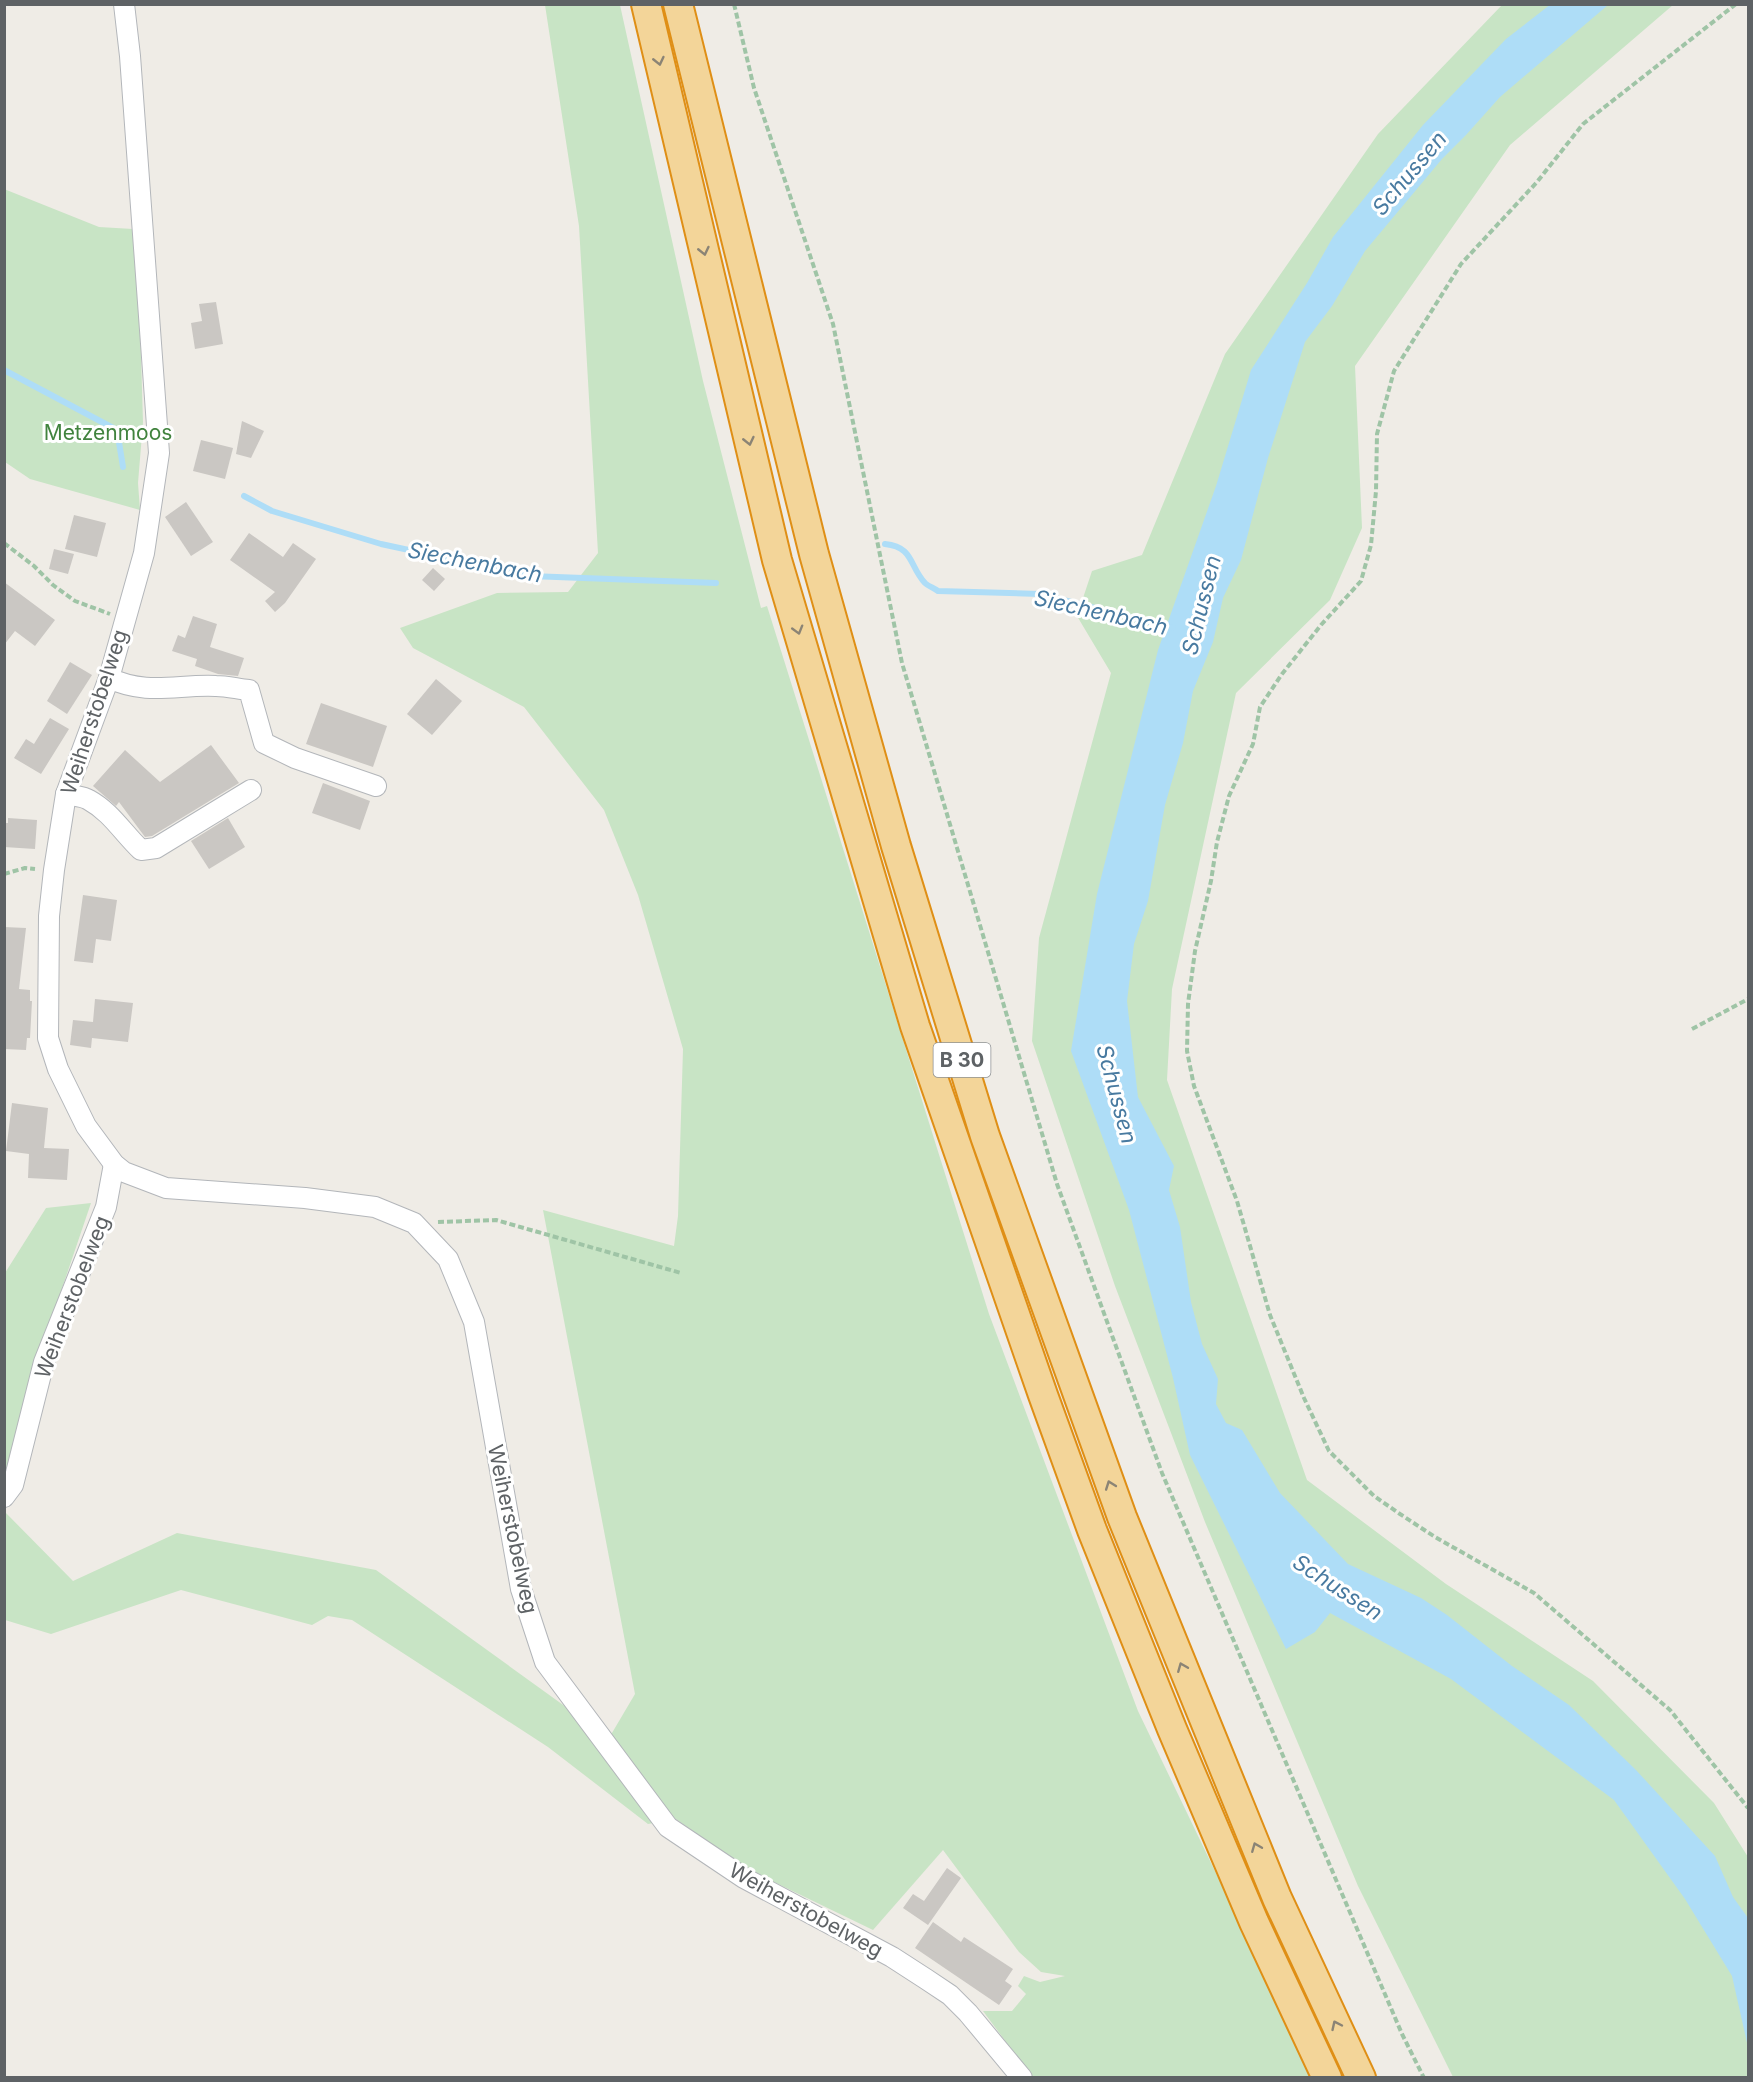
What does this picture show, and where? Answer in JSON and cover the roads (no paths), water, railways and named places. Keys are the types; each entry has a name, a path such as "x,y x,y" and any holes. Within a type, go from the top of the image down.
{"highway":[{"name":"B 30","path":"646,4 777,560 915,1026 1092,1530 1249,1912 1327,2078"},
{"name":"B 30","path":"678,4 814,554 896,846 985,1136 1126,1528 1277,1898 1361,2078"}],"street":[{"name":"Weiherstobelweg","path":"124,4 130,56 159,453 144,553 109,678 66,794 49,916 48,1038 58,1069 86,1126 114,1164 124,1172 166,1188 305,1198 375,1208 414,1223 448,1258 474,1322 520,1589 545,1662 668,1827 744,1878 892,1957 950,1995 997,2045 1022,2078"},
{"path":"109,678 120,684 158,690 216,686 249,690 264,743 295,758 376,786"},
{"path":"66,794 88,799 112,817 126,836 141,850 156,848 251,790"},
{"name":"Weiherstobelweg","path":"4,1497 13,1485 44,1362 106,1207 114,1164"}],"water":[{"name":"Schussen","path":"1551,4 1608,5 1500,97 1442,159 1365,251 1332,306 1305,342 1268,458 1241,560 1223,598 1213,642 1193,691 1183,743 1165,805 1148,901 1134,944 1127,1001 1138,1097 1174,1166 1169,1190 1180,1227 1191,1302 1202,1344 1218,1379 1216,1404 1226,1423 1242,1430 1280,1493 1348,1564 1421,1598 1569,1705 1636,1770 1715,1856 1733,1897 1748,1918 1748,2047 1732,1976 1685,1899 1614,1800 1451,1679 1330,1613 1315,1632 1286,1649 1190,1455 1173,1378 1129,1210 1071,1051 1097,894 1158,650 1216,486 1251,370 1307,283 1333,237 1423,125 1506,39"}],"waterway":[{"name":"Siechenbach","path":"4,370 117,430 123,467"},
{"name":"Siechenbach","path":"244,496 272,511 381,544 530,576 716,583"},
{"name":"Siechenbach","path":"885,544 906,553 925,583 938,591 1040,594 1173,628"}],"park label":[{"name":"Metzenmoos","path":"108,432"}]}
